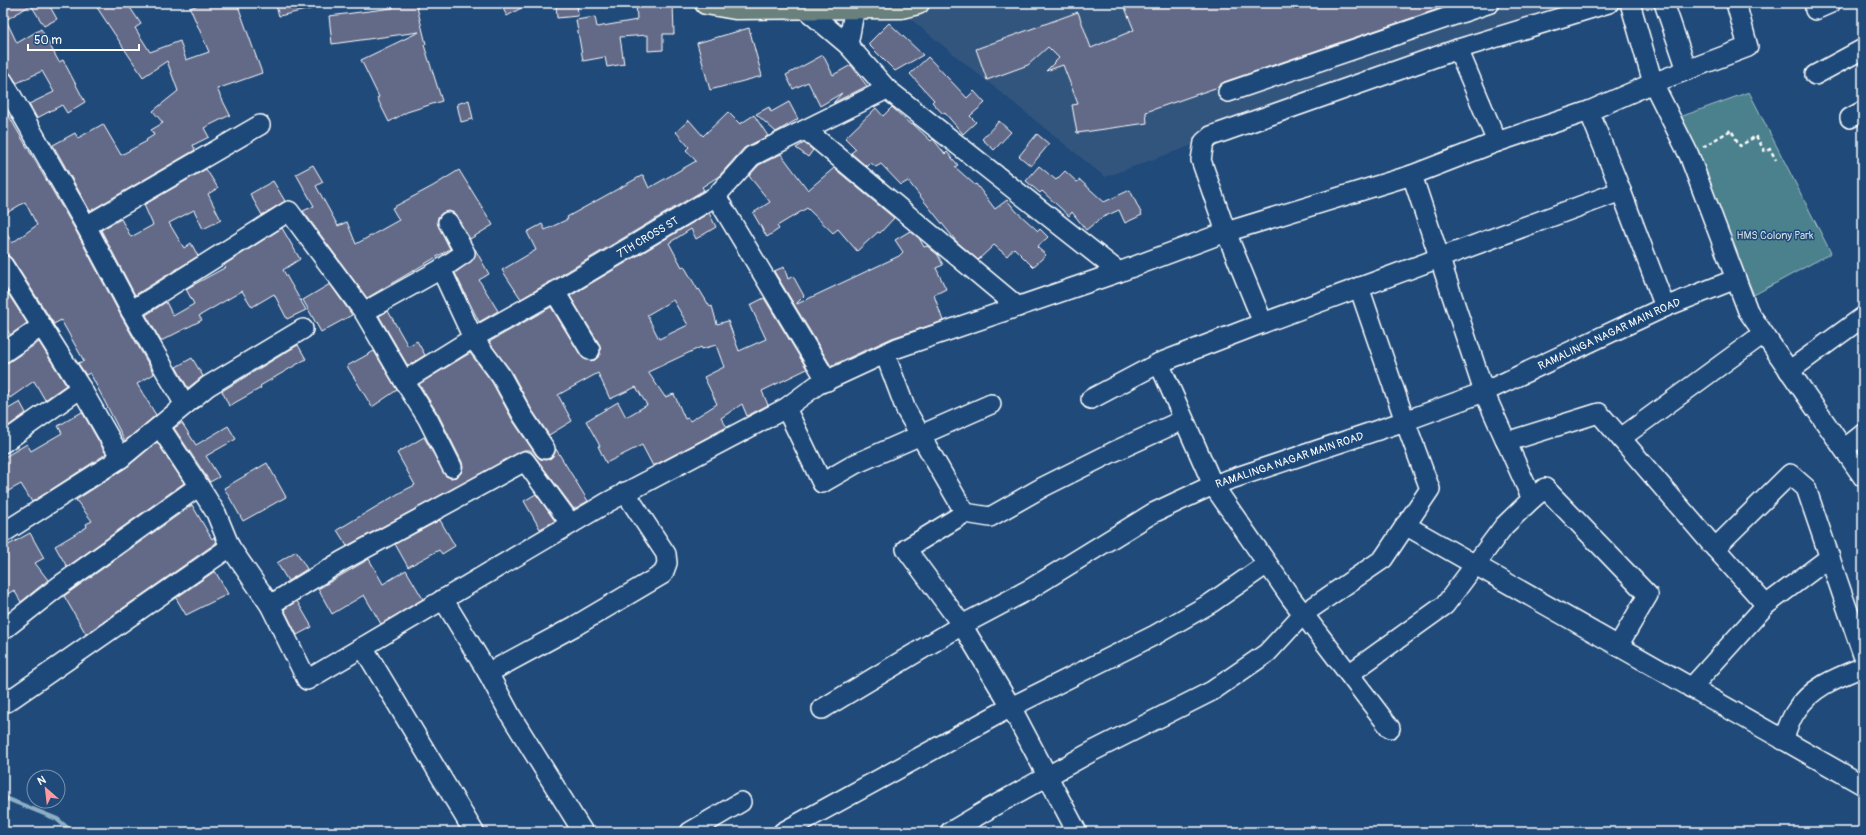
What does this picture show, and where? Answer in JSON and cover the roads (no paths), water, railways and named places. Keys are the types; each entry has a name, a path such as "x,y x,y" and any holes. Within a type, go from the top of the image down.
{"main road":[{"path":"706,3 735,8 901,7 918,3"}],"street":[{"path":"1228,92 1490,3"},
{"path":"1263,322 1226,232 1201,160 1204,142 1211,136 1458,49 1608,3"},
{"path":"1630,3 1653,82 1689,155 1748,311 1863,477"},
{"path":"1664,3 1687,70"},
{"path":"160,427 216,512 230,547 270,605 307,680 625,492 786,408 818,385 896,348 1119,272 1226,232 1412,176 1497,142 1589,111 1653,82 1748,47 1736,3"},
{"path":"848,44 869,6"},
{"path":"804,8 848,44 887,89 1119,272"},
{"path":"1458,49 1497,142"},
{"path":"1816,75 1863,49"},
{"path":"5,88 86,226 131,311 185,405"},
{"name":"7TH CROSS ST","path":"404,381 473,338 555,292 716,196 752,156 887,89"},
{"path":"1589,111 1665,307"},
{"path":"86,226 260,125"},
{"path":"806,130 1018,307"},
{"path":"1412,176 1484,392 1532,499"},
{"path":"1091,399 1159,363 1263,322 1621,191"},
{"path":"716,196 827,381"},
{"path":"131,311 289,211 364,312 428,419 452,467"},
{"path":"364,312 441,269 465,253 448,222"},
{"path":"3,265 81,388 121,458"},
{"path":"441,269 473,338 501,376 523,416 545,449"},
{"name":"RAMALINGA NAGAR MAIN ROAD","path":"1159,363 1213,485 1405,421 1484,392 1665,307 1736,279"},
{"path":"950,832 1092,751 1212,691 1267,653 1303,614 1383,559 1430,489 1359,287"},
{"path":"555,292 590,350"},
{"path":"1789,371 1863,317"},
{"path":"3,352 42,326"},
{"path":"3,533 121,458 208,386 303,329"},
{"path":"1621,438 1763,334"},
{"path":"885,354 906,410 964,513"},
{"path":"3,443 81,388"},
{"path":"786,408 822,483 855,464 991,404"},
{"path":"1506,442 1599,413 1766,605"},
{"path":"1077,832 1011,707 962,625 906,549 964,513 990,517 1043,487 1183,420"},
{"path":"1844,449 1863,434"},
{"path":"270,605 342,561 525,461 570,524"},
{"path":"1715,548 1790,474 1806,488 1863,655"},
{"path":"822,709 962,625 1030,590 1153,513 1213,485 1303,614 1390,728"},
{"path":"3,630 59,586 199,486"},
{"path":"1349,674 1445,606 1504,526 1545,488 1648,595 1618,646"},
{"path":"488,673 576,626 663,574 667,563 666,554 625,492"},
{"path":"1405,525 1863,785"},
{"path":"7,702 230,547"},
{"path":"1691,688 1766,605 1830,557"},
{"path":"783,832 1011,707 1155,635 1211,602 1267,564"},
{"path":"443,599 488,673 511,716 583,832"},
{"path":"363,647 474,832"},
{"path":"1783,740 1795,712 1810,693 1839,676 1863,667"},
{"path":"690,832 741,802"}],"waterway":[{"path":"3,797 57,819 72,832"}],"park label":[{"name":"HMS Colony Park","path":"1775,235"}]}
